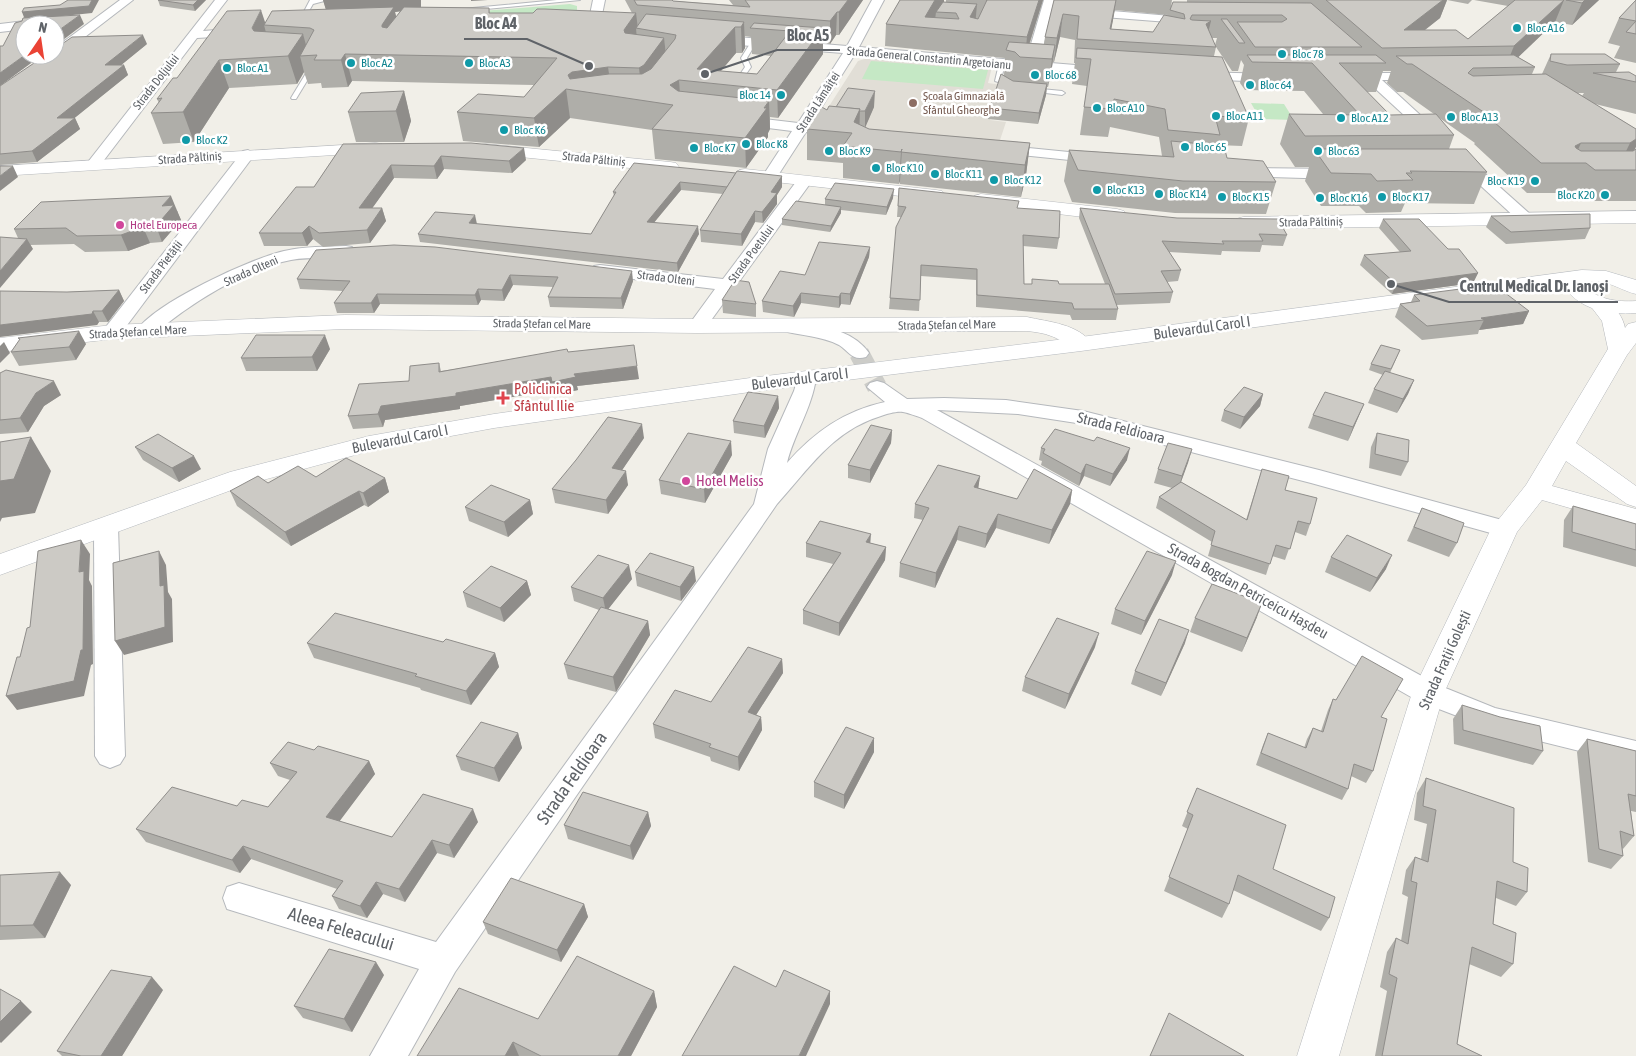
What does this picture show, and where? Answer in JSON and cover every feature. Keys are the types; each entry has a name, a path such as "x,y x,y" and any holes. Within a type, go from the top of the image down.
{"street":[{"path":"65,46 126,0"},
{"name":"Strada Doljului","path":"94,165 221,0"},
{"path":"593,29 599,0"},
{"name":"Strada Lămâiței","path":"770,177 850,52 878,0"},
{"path":"1032,66 1048,4 1160,24 1174,21 1203,21"},
{"path":"1174,21 1178,7"},
{"path":"84,19 104,17"},
{"path":"293,26 311,25"},
{"path":"0,28 15,26"},
{"path":"193,35 259,31"},
{"name":"Strada General Constantin Argetoianu","path":"705,38 850,52 1116,71"},
{"path":"1353,61 1524,217"},
{"path":"1185,75 1245,74 1287,78"},
{"path":"1334,78 1436,76"},
{"path":"718,118 850,133"},
{"name":"Strada Păltiniș","path":"0,171 248,154 397,148"},
{"name":"Strada Păltiniș","path":"464,148 692,169"},
{"path":"988,148 1113,161"},
{"name":"Strada Pietății","path":"112,332 248,154"},
{"path":"1225,172 1352,174"},
{"path":"731,173 1136,217"},
{"path":"1456,173 1475,173"},
{"name":"Strada Poetului","path":"697,326 804,181"},
{"name":"Strada Păltiniș","path":"1228,223 1524,217 1636,217"},
{"name":"Strada Olteni","path":"146,331 176,307 264,264 285,256 359,250"},
{"name":"Strada Olteni","path":"581,267 728,285"},
{"path":"1604,276 1636,270"},
{"path":"1582,276 1575,280 1573,284 1576,290 1597,303 1613,321 1618,350"},
{"name":"Bulevardul Carol I","path":"0,565 239,478 369,444 494,421 1582,276 1604,276"},
{"path":"1604,276 1636,288"},
{"name":"Bulevardul Carol I","path":"1507,286 1620,308 1636,307"},
{"name":"Strada Ștefan cel Mare","path":"0,345 112,332 345,322 697,326 1026,324 1060,331 1081,344"},
{"path":"791,326 846,341 855,347 859,353"},
{"name":"Strada Frații Golești","path":"1318,1056 1428,693 1505,529 1536,490 1618,350 1636,328"},
{"name":"Strada Feldioara","path":"765,505 777,456 804,391 806,378"},
{"name":"Strada Bogdan Petriceicu Hașdeu","path":"877,387 902,404 929,414 1428,693 1491,718 1636,753"},
{"name":"Strada Feldioara","path":"388,1056 443,960 765,505 810,448 830,431 867,414 902,404 1004,406 1066,414 1304,474 1505,529"},
{"path":"1562,444 1594,471 1636,498"},
{"path":"1536,490 1636,518"},
{"path":"106,526 110,756"},
{"name":"Aleea Feleacului","path":"239,898 443,960"}],"lane":[{"path":"293,26 312,1 326,0"},
{"path":"460,9 577,0"},
{"path":"729,94 748,67 744,58 753,43"},
{"path":"294,98 318,58"},
{"path":"1002,64 998,81 1008,82 1014,89 1062,93"}],"shaded area":[{"name":"Școala Gimnazială Sfântul Gheorghe","path":"871,57 992,67 988,83 1002,85 990,120 1006,122 999,143 817,125 858,61"}],"green space":[{"path":"570,4 577,6 577,16 556,21 330,23"},
{"path":"871,61 988,70 983,89 862,79"},
{"path":"1251,103 1284,104 1294,120 1260,119"}],"building":[{"path":"68,0 92,0 89,6 22,12 24,8 60,5"},
{"path":"158,0 198,0 193,5"},
{"path":"634,0 672,0 750,7 745,0 848,0 830,21 637,5"},
{"path":"900,0 935,0 925,17 959,19 956,13 936,12 943,2 977,4 970,17 978,19 987,0 1039,0 1027,37 886,24"},
{"path":"1054,0 1116,0 1110,29 1153,32 1164,15 1185,19 1184,14 1170,10 1173,2 1311,3 1362,47 1255,47 1237,22 1282,22 1287,19 1282,15 1192,15 1190,19 1192,20 1211,21 1206,24 1216,47 1077,39 1079,16 1063,14 1057,38 1045,37"},
{"path":"1326,0 1443,0 1404,30 1456,30 1468,39 1515,0 1564,0 1514,46 1382,48"},
{"path":"1566,0 1585,0 1582,3"},
{"path":"1636,0 1636,21 1619,18"},
{"path":"394,7 382,27 387,28 404,7 489,8 489,13 533,13 537,9 545,9 636,13 624,30 625,33 664,38 644,65 639,68 608,67 572,72 568,75 570,79 609,74 642,74 651,69 675,39 676,35 636,28 646,14 744,22 741,27 735,27 697,69 757,74 790,31 750,28 754,23 823,28 777,90 679,80 670,85 678,91 769,101 764,108 767,108 745,138 652,129 673,105 566,89 534,118 457,112 478,94 524,97 557,58 345,54 341,60 314,60 317,55 300,56 314,30 310,28 264,25 272,11"},
{"path":"261,10 252,28 254,31 303,34 288,56 219,60 183,112 151,113 162,98 157,99 173,78 177,78 227,11"},
{"path":"80,15 65,26 65,16"},
{"path":"1221,19 1227,19 1245,43 1239,43"},
{"path":"1636,21 1636,34 1626,32"},
{"path":"15,23 15,62 0,73 0,46 3,46"},
{"path":"143,35 105,65 124,65 57,118 75,118 32,151 0,154 0,86 31,65 65,65 65,42 72,37"},
{"path":"1009,42 1055,45 1052,59 1020,57 1015,52 1006,50"},
{"path":"1077,48 1222,57 1249,118 1215,116 1220,135 1168,130 1165,109 1114,99 1113,109 1084,107 1091,59 1076,58"},
{"path":"1551,54 1605,54 1620,64 1567,65 1550,61"},
{"path":"1247,55 1376,55 1386,63 1339,63 1390,115 1436,114 1454,135 1305,136 1289,114 1360,115 1312,63 1252,62"},
{"path":"1514,55 1535,67 1473,68 1468,73 1473,76 1546,74 1636,129 1636,139 1630,143 1581,143 1575,146 1576,148 1581,151 1633,151 1636,149 1636,170 1595,170 1586,163 1541,163 1486,115 1488,115 1412,64 1407,64 1396,56"},
{"path":"1629,72 1636,76 1636,82 1593,73"},
{"path":"1001,74 1013,81 1047,84 1039,113 990,108"},
{"path":"848,88 875,91 865,111 836,107"},
{"path":"404,91 396,111 348,112 361,93"},
{"path":"820,106 827,110 829,106 860,109 854,122 869,129 1030,143 1025,165 843,146 852,133 807,129"},
{"path":"1171,141 1224,146 1227,158 1263,161 1276,182 1183,181 1078,170 1069,150 1174,157"},
{"path":"471,143 524,148 509,161 441,156 434,166 391,165 359,208 382,208 367,230 319,233 309,226 302,233 259,233 296,187 314,187 343,144"},
{"path":"1314,149 1466,149 1487,172 1410,171 1412,173 1406,173 1413,180 1377,181 1371,174 1331,173"},
{"path":"634,163 736,173 727,187 680,182 647,222 698,226 677,263 418,234 435,212 475,215 469,223 591,234 616,192 613,192"},
{"path":"0,166 13,166 0,176"},
{"path":"737,171 782,176 771,192 777,193 762,212 755,211 741,234 700,230"},
{"path":"835,183 894,189 887,207 825,199"},
{"path":"899,188 1019,201 1017,208 1060,211 1059,238 1023,235 1024,284 1032,284 1032,279 1058,281 1059,284 1109,284 1118,309 1074,309 1072,303 977,295 977,269 921,265 920,300 890,298 896,227 906,207 898,206"},
{"path":"171,196 162,206 174,205 156,226 143,227 121,235 77,236 66,228 14,229 41,202"},
{"path":"796,201 841,207 831,226 782,219"},
{"path":"1080,208 1177,218 1278,219 1287,235 1259,234 1263,241 1222,241 1224,244 1162,241 1181,270 1161,271 1173,292 1115,294"},
{"path":"1590,214 1590,228 1511,232 1491,216"},
{"path":"1383,219 1419,219 1448,249 1459,249 1478,273 1396,284 1364,255 1411,251"},
{"path":"0,237 27,239 0,271"},
{"path":"819,242 870,247 850,294 841,293 839,297 801,293 793,306 762,301 780,271 805,275"},
{"path":"394,245 435,247 632,271 621,298 548,297 558,277 510,275 502,290 478,289 475,295 377,294 371,303 334,303 350,281 297,279 316,250"},
{"path":"735,280 749,282 756,304 722,300"},
{"path":"1491,285 1495,290 1500,289 1529,311 1481,318 1484,320 1427,326 1400,304 1420,301 1414,295"},
{"path":"119,290 102,311 93,311 92,314 0,325 0,291 67,292"},
{"path":"79,331 69,347 11,352 20,339 18,338"},
{"path":"256,335 325,335 312,357 241,358"},
{"path":"634,345 637,366 574,374 576,377 552,382 551,377 456,393 456,396 381,406 378,414 348,416 359,384 409,381 410,366 439,363 439,372 567,349 568,352"},
{"path":"1381,345 1400,350 1391,369 1371,364"},
{"path":"6,370 54,381 36,393 20,418 0,420 0,373"},
{"path":"1385,371 1414,380 1403,399 1374,389"},
{"path":"1244,387 1263,394 1244,417 1224,410"},
{"path":"748,392 778,396 764,426 733,421"},
{"path":"1325,392 1364,404 1353,427 1313,415"},
{"path":"608,417 642,424 612,468 626,471 606,500 552,489 576,460"},
{"path":"871,425 892,430 870,470 848,465"},
{"path":"1055,429 1094,441 1097,437 1130,448 1113,474 1086,464 1081,474 1043,453 1045,449 1041,448"},
{"path":"688,433 731,441 704,489 659,480"},
{"path":"1377,433 1409,440 1408,462 1375,454"},
{"path":"158,434 194,456 172,468 135,447"},
{"path":"31,437 14,479 0,481 0,442"},
{"path":"1168,443 1192,449 1182,476 1158,469"},
{"path":"346,458 385,478 363,493 359,491 285,532 230,491 258,476 268,483 298,466 316,477"},
{"path":"938,465 980,476 974,487 1017,499 1034,469 1072,490 1052,530 998,514 987,534 959,526 936,573 900,563 929,508 915,504"},
{"path":"1262,469 1289,476 1285,490 1317,498 1310,524 1298,521 1290,549 1276,545 1270,564 1211,545 1215,531 1159,497 1181,482 1247,520"},
{"path":"491,485 530,500 504,522 465,507"},
{"path":"1573,506 1636,524 1636,550 1572,532"},
{"path":"1422,508 1464,523 1457,543 1414,527"},
{"path":"820,521 871,534 866,542 886,547 839,623 803,610 841,553 806,543"},
{"path":"1347,535 1392,555 1377,578 1331,557"},
{"path":"81,540 79,572 84,571 83,650 81,650 74,681 6,696 17,657 20,657 27,628 30,627 38,551"},
{"path":"159,551 160,586 164,585 165,627 115,641 113,563"},
{"path":"1147,551 1176,561 1145,621 1115,609"},
{"path":"650,553 694,567 680,587 635,572"},
{"path":"598,555 629,565 603,598 571,587"},
{"path":"491,566 527,581 500,608 463,592"},
{"path":"1212,584 1262,603 1247,638 1195,618"},
{"path":"601,607 648,621 613,677 564,664"},
{"path":"335,613 443,642 446,639 495,653 466,691 415,676 417,674 307,643"},
{"path":"1057,618 1099,633 1069,694 1025,677"},
{"path":"1159,619 1189,630 1166,683 1135,671"},
{"path":"748,647 782,659 748,712 761,717 738,757 709,747 711,744 653,724 675,690 711,702"},
{"path":"1362,656 1403,679 1381,717 1387,719 1373,771 1354,764 1348,789 1261,753 1268,733 1306,748 1313,728 1323,732 1333,699 1336,700"},
{"path":"1462,705 1500,717 1540,726 1543,751 1463,730"},
{"path":"481,722 518,733 494,768 456,756"},
{"path":"846,727 874,738 844,795 814,782"},
{"path":"1587,739 1636,751 1636,796 1628,794 1634,836 1620,831 1623,856 1599,849"},
{"path":"288,742 314,750 318,746 369,761 326,817 392,837 423,794 473,809 449,845 432,840 399,889 376,882 360,906 332,896 343,881 243,846 232,860 136,829 172,787 237,806 242,800 268,807 297,772 270,763"},
{"path":"1426,778 1514,808 1513,862 1528,868 1527,892 1497,881 1493,924 1516,933 1513,964 1472,947 1457,1044 1482,1056 1382,1056 1397,978 1389,974 1396,938 1408,944 1417,883 1411,881 1415,857 1428,862 1436,810 1423,806"},
{"path":"1197,788 1286,825 1273,869 1335,897 1329,918 1238,875 1229,904 1169,877 1193,815 1187,812"},
{"path":"583,792 648,812 630,846 564,825"},
{"path":"60,872 33,925 0,926 0,875"},
{"path":"511,878 584,904 557,950 483,922"},
{"path":"329,949 376,962 344,1019 294,1006"},
{"path":"577,956 654,991 618,1056 541,1056 513,1042 505,1056 417,1056 459,988 538,1019"},
{"path":"734,966 776,987 784,970 830,991 799,1056 682,1056"},
{"path":"111,970 152,977 101,1056 81,1056 57,1051"},
{"path":"0,989 21,1001 0,1022"},
{"path":"1169,1013 1244,1056 1150,1056"}],"tunnel":[{"path":"859,353 877,387"}],"place":[{"name":"Bloc A16","path":"1517,28"},
{"name":"Bloc 78","path":"1282,54"},
{"name":"Bloc A2","path":"351,63"},
{"name":"Bloc A3","path":"469,63"},
{"name":"Bloc A4","path":"589,66"},
{"name":"Bloc A1","path":"227,68"},
{"name":"Bloc A5","path":"705,74"},
{"name":"Bloc 68","path":"1035,75"},
{"name":"Bloc 64","path":"1250,85"},
{"name":"Bloc 14","path":"781,95"},
{"name":"Școala Gimnazială Sfântul Gheorghe","path":"913,103"},
{"name":"Bloc A10","path":"1097,108"},
{"name":"Bloc A11","path":"1216,116"},
{"name":"Bloc A13","path":"1451,117"},
{"name":"Bloc A12","path":"1341,118"},
{"name":"Bloc K6","path":"504,130"},
{"name":"Bloc K2","path":"186,140"},
{"name":"Bloc K8","path":"746,144"},
{"name":"Bloc 65","path":"1185,147"},
{"name":"Bloc K7","path":"694,148"},
{"name":"Bloc K9","path":"829,151"},
{"name":"Bloc 63","path":"1318,151"},
{"name":"Bloc K10","path":"876,168"},
{"name":"Bloc K11","path":"935,174"},
{"name":"Bloc K12","path":"994,180"},
{"name":"Bloc K19","path":"1535,181"},
{"name":"Bloc K13","path":"1097,190"},
{"name":"Bloc K14","path":"1159,194"},
{"name":"Bloc K20","path":"1605,195"},
{"name":"Bloc K15","path":"1222,197"},
{"name":"Bloc K17","path":"1382,197"},
{"name":"Bloc K16","path":"1320,198"},
{"name":"Hotel Europeca","path":"120,225"},
{"name":"Centrul Medical Dr. Ianoși","path":"1391,284"},
{"name":"Policlinica Sfântul Ilie","path":"503,398"},
{"name":"Hotel Meliss","path":"686,481"}]}
